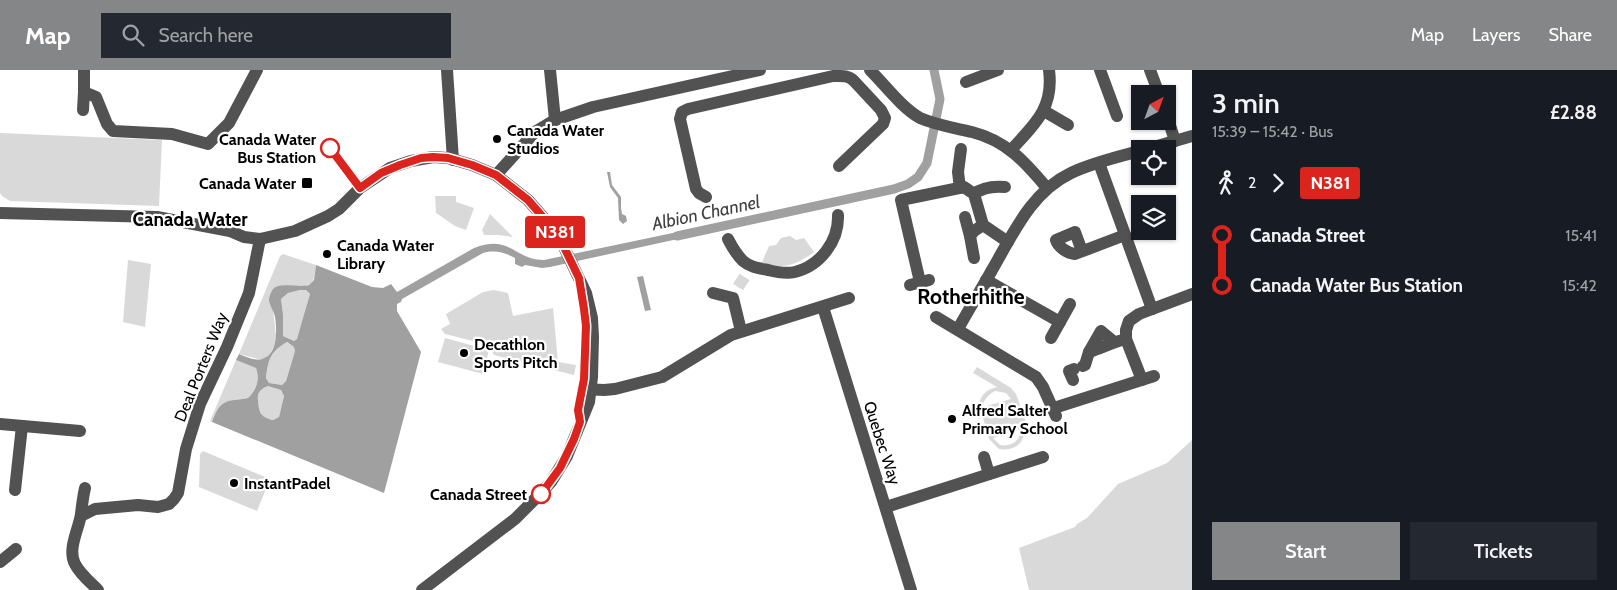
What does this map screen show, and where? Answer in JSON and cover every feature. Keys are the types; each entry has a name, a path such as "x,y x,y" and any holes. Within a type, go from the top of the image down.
{"street":[{"path":"83,110 84,70"},
{"path":"84,92 96,97 107,124 113,131 172,134 208,144 229,123 257,70"},
{"path":"447,70 453,160"},
{"path":"550,70 555,120"},
{"path":"496,175 534,132 555,120 593,107 760,70"},
{"path":"870,70 904,105 922,118 992,139 1011,150 1047,188"},
{"path":"966,82 998,70"},
{"path":"1011,150 1044,111 1050,95 1049,70"},
{"path":"1100,70 1117,116"},
{"path":"1150,70 1155,85"},
{"path":"706,197 696,189 680,115 682,112 688,109 833,76 851,78 884,114 885,122 839,166"},
{"path":"715,80 720,102"},
{"path":"867,95 881,81"},
{"path":"1044,111 1068,125"},
{"path":"1176,141 1192,136"},
{"path":"960,188 958,172 961,150"},
{"path":"958,329 1022,218 1041,194 1070,173 1131,154"},
{"path":"1,212 157,217 230,231 244,237 260,239 295,231 328,216 339,209 360,188 390,168 421,158 433,157 472,165 496,175 528,200 549,224 562,243 579,278 586,326 588,402 567,456 551,482 539,496 516,519 422,590"},
{"path":"1099,163 1152,308"},
{"path":"974,194 978,190 995,186 1005,187"},
{"path":"920,282 901,200 964,187 974,194 983,225 1008,242"},
{"path":"728,239 733,250 749,270 793,272 808,267 828,249 838,225 838,215"},
{"path":"966,217 974,258"},
{"path":"970,236 983,225"},
{"path":"1082,251 1125,234"},
{"name":"Deal Porters Way","path":"81,516 95,509 138,505 158,507 169,504 178,493 186,449 200,404 227,347 249,293 260,239"},
{"path":"986,280 1060,322"},
{"path":"713,293 736,293 741,331"},
{"path":"1142,380 1126,339 1126,330 1132,318 1152,308 1192,294"},
{"path":"587,384 604,390 662,377 731,335 849,298"},
{"path":"1051,338 1070,304"},
{"name":"Quebec Way","path":"823,307 911,590"},
{"path":"936,317 1036,377 1043,386 1055,412 1154,376"},
{"path":"1077,372 1085,365 1089,352 1105,347 1113,341 1126,339"},
{"path":"0,424 80,432"},
{"path":"15,490 22,426"},
{"path":"984,457 989,474"},
{"path":"886,507 961,488 989,474 1043,457"},
{"path":"85,488 80,510 81,516 76,530 73,557 82,574 98,590"},
{"path":"0,562 16,549"}],"shaded area":[{"path":"0,133 162,140 159,206 10,201 0,193"},
{"path":"607,172 610,172 612,185 621,197 622,214 626,216 627,221 623,224 619,220 618,198 610,187"},
{"path":"435,196 456,196 456,202 474,208 466,230 455,226 436,213"},
{"path":"490,214 513,237 484,235 482,230"},
{"path":"687,230 687,237 542,268 525,265 522,267 515,264 515,258 503,253 483,253 402,299 397,304 397,311 421,352 384,493 212,422 218,408 222,404 248,398 256,388 258,376 256,368 236,360 239,354 250,358 262,359 271,353 276,335 275,317 269,299 272,290 281,285 309,285 314,280 316,265 372,287 383,288 391,284 397,292 474,248 486,244 504,246 534,259 544,260","holes":["306,290 310,294 297,339 294,341 283,336 281,299 288,293","287,342 294,347 295,351 286,381 282,385 269,383 266,378 271,357 277,349","266,387 281,390 284,396 279,417 273,420 263,416 259,408 258,395"]},
{"path":"790,236 796,240 804,238 814,252 790,265 776,266 762,262 769,246 776,245 781,238"},
{"path":"283,254 316,265 312,283 306,286 277,286 273,310 276,336 270,354 264,359 258,359 239,354 280,256"},
{"path":"128,260 151,264 145,327 123,322"},
{"path":"643,276 651,310 645,311 637,277"},
{"path":"306,290 310,294 299,334 294,341 283,336 281,299 288,293"},
{"path":"494,290 508,293 513,316 553,308 558,362 576,365 574,375 494,355 489,345 445,334 441,329 450,324 446,314 483,292"},
{"name":"Decathlon Sports Pitch","path":"445,338 489,350 483,374 438,362"},
{"path":"286,342 294,347 295,351 286,381 282,385 269,383 266,378 269,361 273,353"},
{"path":"236,360 256,368 258,380 256,388 248,398 222,404 218,408 212,422 210,421"},
{"path":"977,367 1011,388 1016,394 1026,422 1023,438 1015,447 999,449 989,439 979,404 985,392 997,387 973,373","holes":["995,391 1006,393 1011,399 983,407 986,398","1021,429 1019,437 1012,444 1000,445 993,438"]},
{"path":"268,386 281,390 284,396 279,417 273,420 263,416 258,404 259,393"},
{"path":"1192,440 1192,590 1029,590 1019,548 1075,527 1087,518 1118,484 1167,463"},
{"name":"InstantPadel","path":"203,451 270,479 257,511 199,487 200,454"}],"waterway":[{"name":"Albion Channel","path":"677,236 894,189 908,184 918,177 927,163 940,99 934,70"}],"tunnel":[{"path":"738,287 748,272"}],"bus line":[{"name":"N381","path":"330,148 360,188 390,168 421,158 448,158 472,165 496,175 528,200 549,224 562,243 579,278 586,326 584,379 578,410 580,422 574,439 560,468 541,494"}],"place":[{"name":"Canada Water Studios","path":"497,139"},
{"name":"Canada Water Bus Station","path":"330,148"},
{"name":"Canada Water","path":"307,183"},
{"name":"Canada Water Library","path":"327,254"},
{"name":"Decathlon Sports Pitch","path":"464,353"},
{"name":"Alfred Salter Primary School","path":"952,419"},
{"name":"InstantPadel","path":"234,483"},
{"name":"Canada Street","path":"541,494"}],"district":[{"name":"Canada Water","path":"190,219"},
{"name":"Rotherhithe","path":"971,296"}]}
